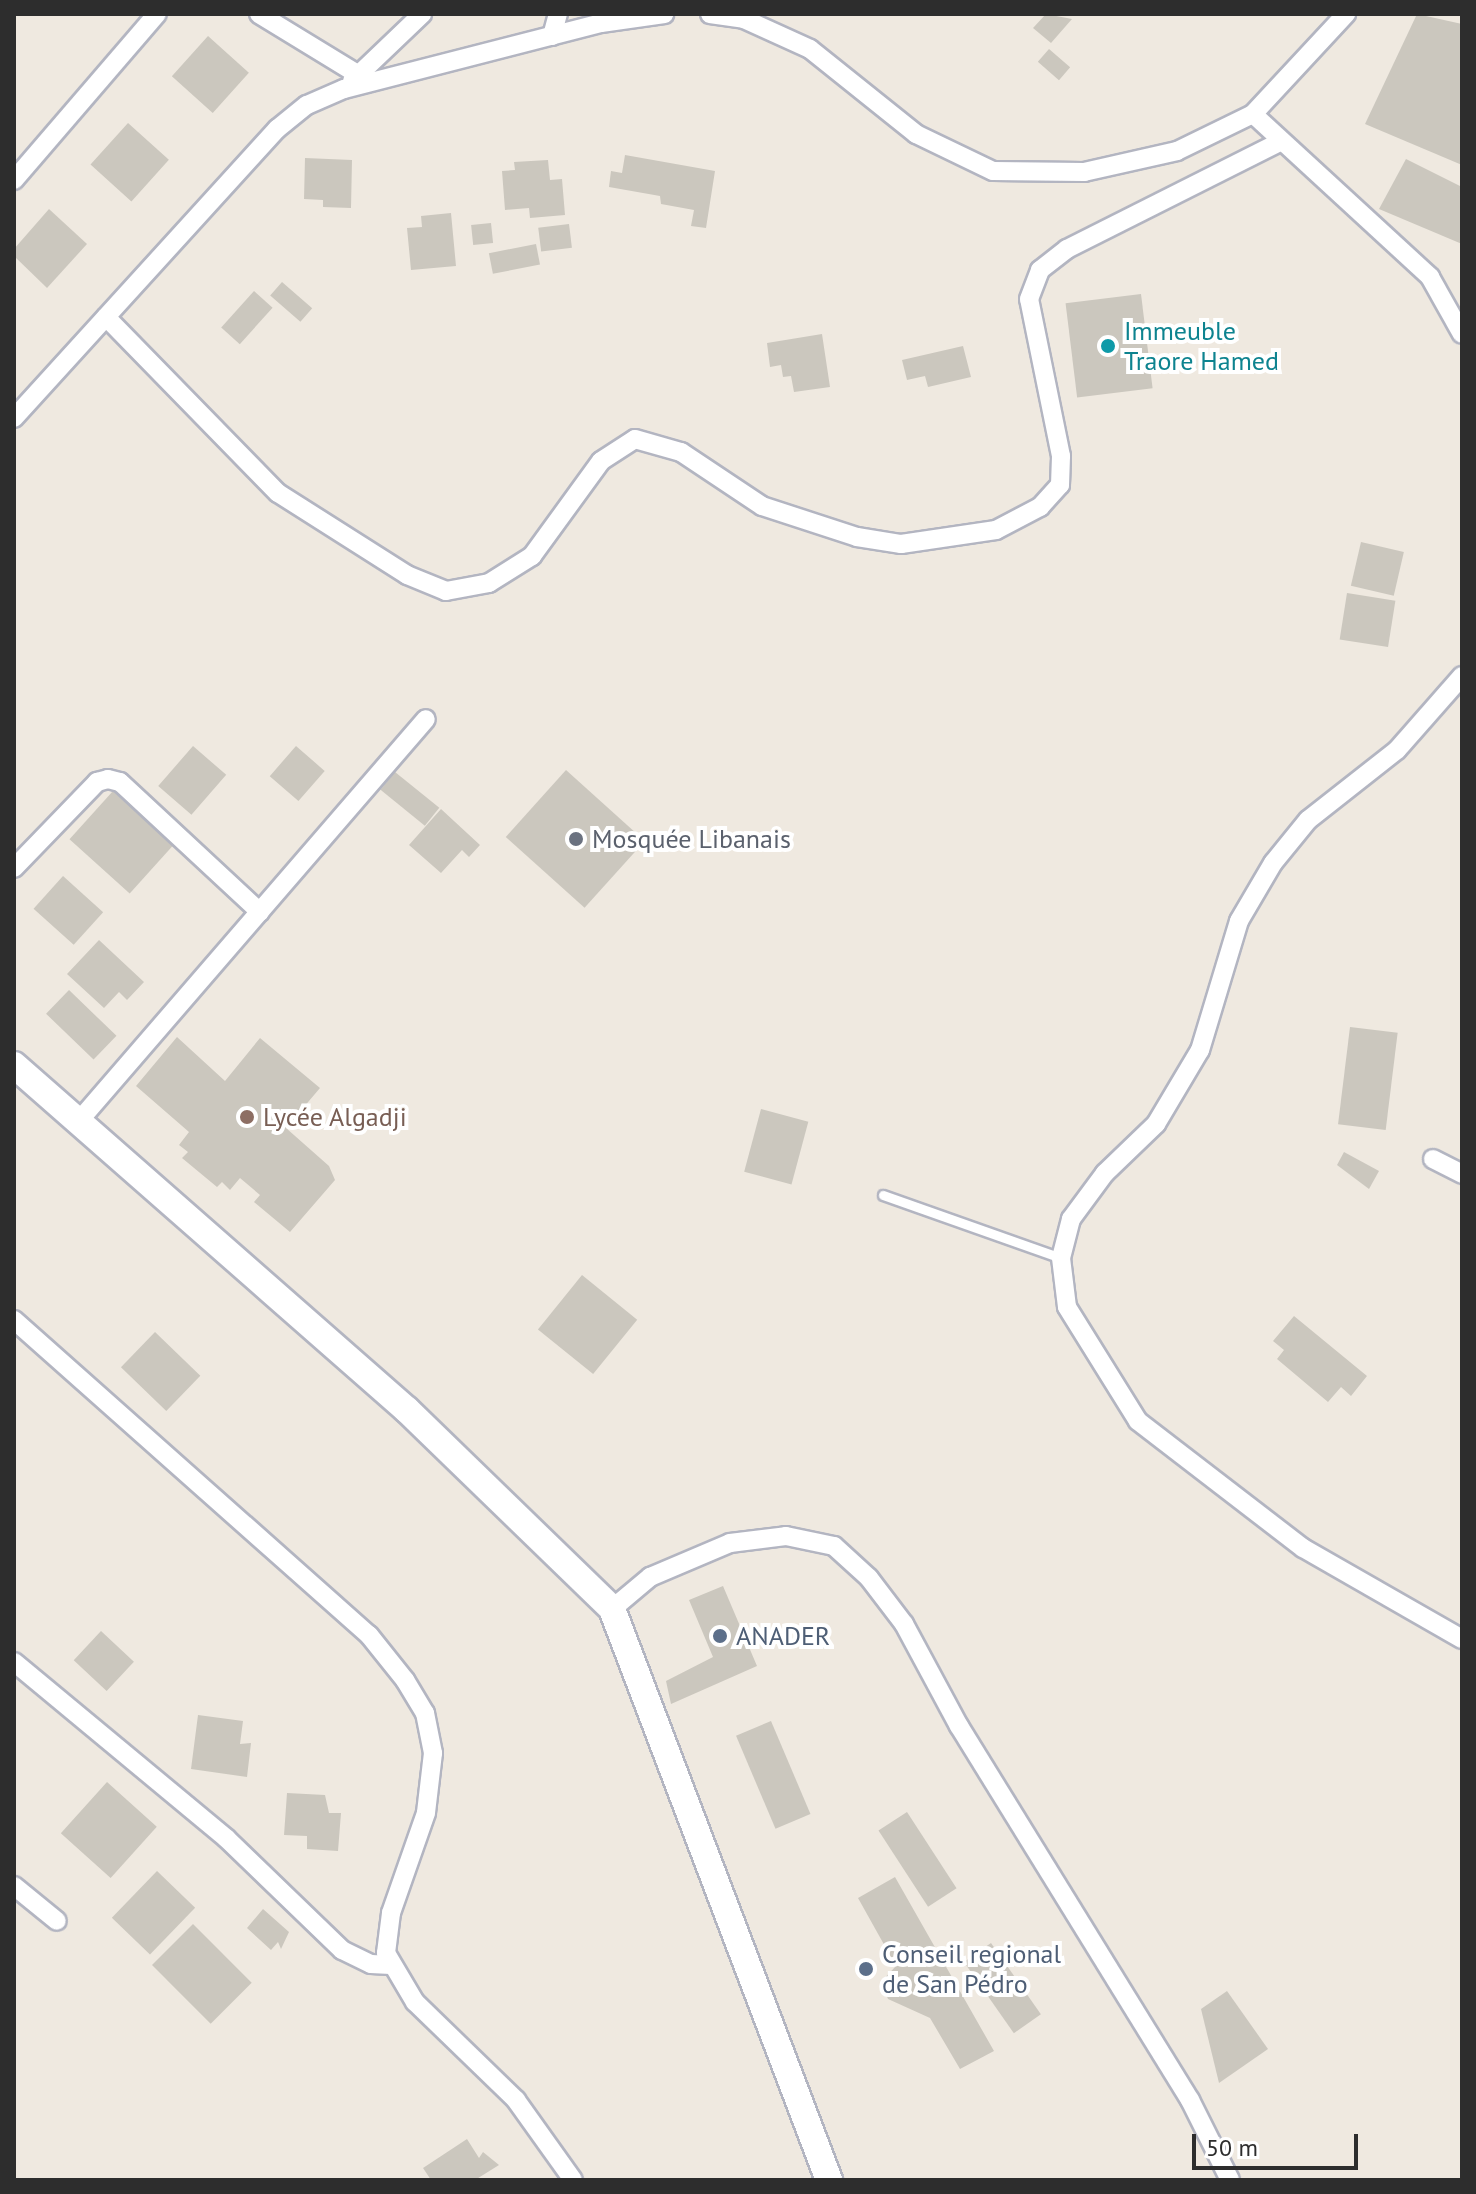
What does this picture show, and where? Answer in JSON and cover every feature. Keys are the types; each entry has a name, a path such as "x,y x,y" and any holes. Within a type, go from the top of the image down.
{"street":[{"path":"14,180 157,14"},
{"path":"259,14 359,75"},
{"path":"344,89 422,14"},
{"path":"552,36 558,14"},
{"path":"14,418 277,129 307,105 344,89 552,36 664,14"},
{"path":"710,14 744,19 810,49 916,134 993,171 1084,172 1177,151 1253,114 1346,14"},
{"path":"1253,114 1430,277 1462,334"},
{"path":"106,317 278,493 407,575 446,591 489,583 532,556 601,461 635,439 681,452 762,506 857,537 901,544 996,530 1040,507 1060,485 1061,456 1029,299 1040,270 1067,249 1280,142"},
{"path":"1462,676 1397,750 1308,820 1273,863 1239,921 1200,1050 1156,1124 1105,1173 1071,1219 1061,1258 1067,1307 1138,1421 1303,1548 1462,1639"},
{"path":"78,1122 426,719"},
{"path":"14,868 97,782 108,779 120,782 260,912"},
{"path":"14,1065 407,1410 612,1609 829,2180"},
{"path":"1433,1159 1462,1174"},
{"path":"14,1320 369,1635 425,1713 433,1753 426,1813 391,1913 386,1953 415,2002 516,2100 573,2180"},
{"path":"612,1609 650,1577 730,1543 786,1536 834,1546 869,1578 904,1624 959,1726 1190,2100 1230,2180"},
{"path":"14,1662 226,1838 342,1950 371,1964 391,1965"},
{"path":"14,1886 57,1921"}],"lane":[{"path":"883,1195 1061,1258"}],"building":[{"path":"1046,14 1072,19 1051,43 1033,28"},
{"path":"1417,14 1462,24 1462,165 1365,124"},
{"path":"208,36 249,73 213,113 172,76"},
{"path":"1049,49 1070,67 1059,80 1038,62"},
{"path":"128,123 169,160 131,201 91,165"},
{"path":"625,155 715,171 706,228 691,226 694,210 661,204 660,196 609,187 611,171 622,173"},
{"path":"305,158 352,160 351,208 323,207 323,200 304,199"},
{"path":"1406,159 1462,187 1462,244 1379,209"},
{"path":"548,160 550,180 562,179 565,215 530,218 529,208 505,210 502,171 515,170 514,162"},
{"path":"49,209 87,244 47,288 14,256 14,249"},
{"path":"451,213 456,266 411,270 407,228 422,227 421,216"},
{"path":"491,223 493,243 473,245 471,225"},
{"path":"569,224 572,248 541,252 538,228"},
{"path":"536,244 540,265 493,274 489,253"},
{"path":"282,282 312,308 300,322 270,296"},
{"path":"254,291 273,308 240,344 221,327"},
{"name":"Immeuble Traore Hamed","path":"1141,294 1153,388 1077,398 1066,303"},
{"path":"822,334 830,387 794,392 791,376 783,377 781,365 770,367 767,343"},
{"path":"963,346 971,377 928,387 925,376 907,380 902,360"},
{"path":"1361,542 1404,552 1394,596 1351,586"},
{"path":"1347,593 1395,601 1388,647 1340,639"},
{"path":"193,746 226,775 191,815 158,786"},
{"path":"296,746 325,771 298,801 270,776"},
{"path":"566,770 645,841 585,908 506,837"},
{"path":"395,772 439,808 425,826 381,790"},
{"path":"113,791 173,845 130,894 70,839"},
{"path":"441,809 480,845 469,857 462,850 441,873 409,845"},
{"path":"63,876 103,912 74,945 34,909"},
{"path":"99,940 144,982 127,1000 119,992 104,1008 67,974"},
{"path":"69,990 116,1036 94,1060 46,1014"},
{"path":"1350,1027 1398,1033 1386,1130 1338,1124"},
{"path":"177,1037 225,1081 260,1038 320,1088 286,1128 329,1166 335,1180 290,1232 254,1202 260,1195 240,1178 230,1190 222,1182 217,1187 182,1158 188,1152 179,1145 189,1132 136,1086"},
{"path":"761,1109 808,1122 792,1184 744,1172"},
{"path":"1344,1152 1379,1171 1369,1189 1337,1165"},
{"path":"582,1275 637,1320 593,1374 538,1329"},
{"path":"1294,1316 1367,1376 1351,1396 1341,1387 1328,1402 1277,1359 1284,1350 1273,1341"},
{"path":"155,1332 200,1376 166,1411 121,1367"},
{"path":"723,1586 757,1666 671,1704 666,1681 713,1657 689,1600"},
{"path":"101,1631 134,1662 107,1691 74,1660"},
{"path":"198,1715 243,1721 240,1744 251,1743 247,1777 191,1769"},
{"path":"771,1721 810,1814 775,1829 736,1736"},
{"path":"107,1782 157,1827 111,1878 61,1833"},
{"path":"287,1793 325,1795 329,1813 341,1813 338,1851 307,1849 307,1836 284,1835"},
{"path":"907,1812 957,1888 928,1907 878,1831"},
{"path":"157,1871 195,1908 150,1955 112,1918"},
{"path":"895,1877 994,2051 960,2069 930,2018 888,1999 881,1982 896,1966 858,1898"},
{"path":"263,1909 289,1932 281,1949 278,1942 271,1950 247,1928"},
{"path":"193,1924 252,1983 211,2024 152,1965"},
{"path":"991,1943 1041,2014 1014,2033 964,1962"},
{"path":"1227,1991 1268,2049 1219,2083 1201,2009"},
{"path":"467,2139 479,2158 483,2152 499,2165 475,2180 431,2180 423,2168"}],"place":[{"name":"Immeuble Traore Hamed","path":"1108,346"},
{"name":"Mosquée Libanais","path":"576,839"},
{"name":"Lycée Algadji","path":"247,1117"},
{"name":"ANADER","path":"720,1636"},
{"name":"Conseil regional de San Pédro","path":"866,1969"}]}
